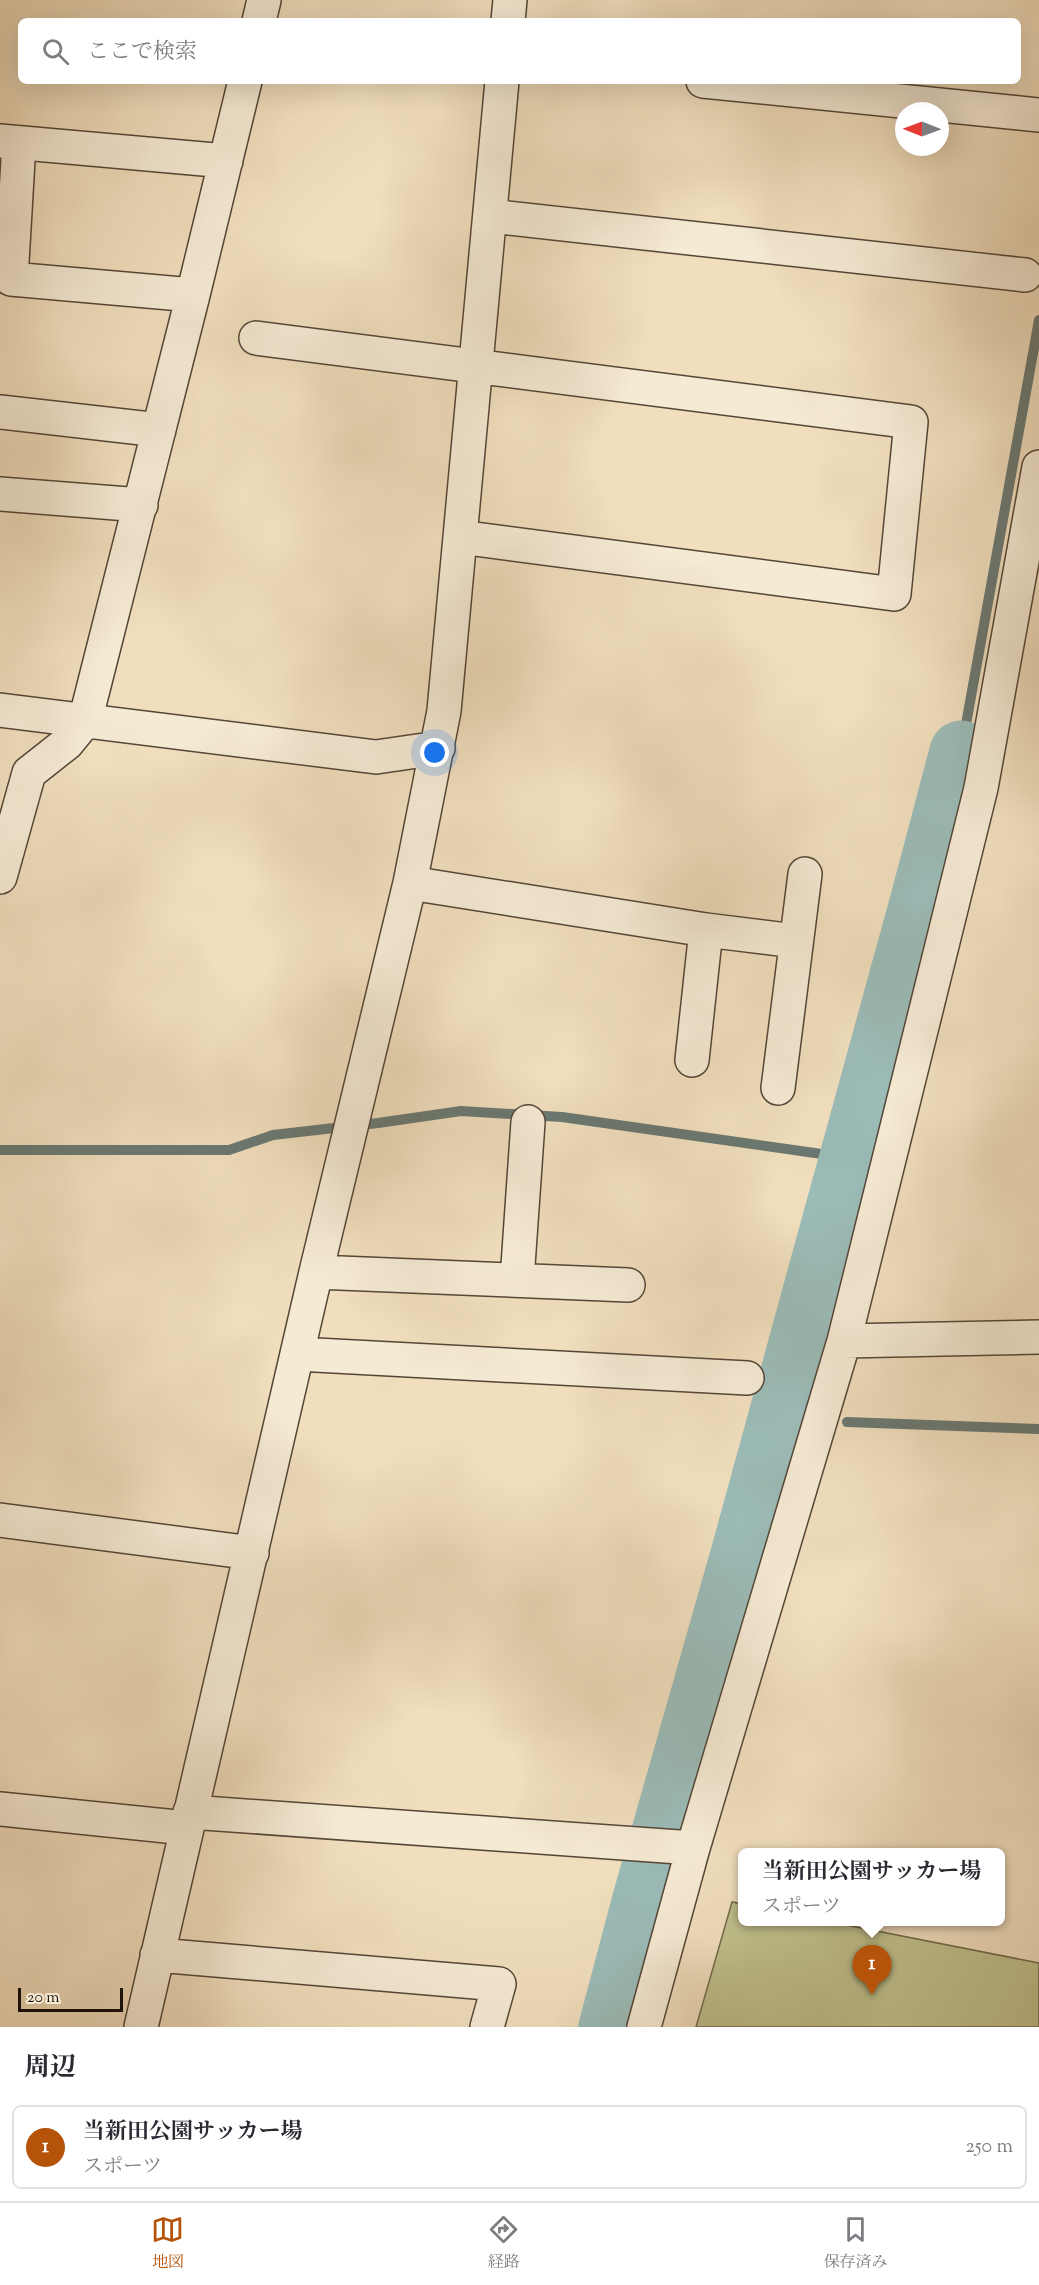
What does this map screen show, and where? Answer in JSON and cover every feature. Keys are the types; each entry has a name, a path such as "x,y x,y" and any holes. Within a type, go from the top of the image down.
{"street":[{"path":"260,18 264,0"},
{"path":"508,18 510,0"},
{"path":"0,877 29,773 67,743 85,721 141,505 244,84"},
{"path":"141,2027 316,1272 410,883 438,748 444,711 502,84"},
{"path":"733,84 1039,115"},
{"path":"193,295 11,279 10,142 226,161"},
{"path":"490,216 1025,275"},
{"path":"256,338 911,422 894,594 460,537"},
{"path":"0,412 159,430"},
{"path":"644,2027 686,1848 844,1341 981,788 1039,466"},
{"path":"0,494 141,505"},
{"path":"0,710 376,757 438,748"},
{"path":"778,1088 805,874"},
{"path":"410,883 706,930 795,941"},
{"path":"692,1060 706,930"},
{"path":"518,1280 528,1122"},
{"path":"316,1272 628,1285"},
{"path":"844,1341 1039,1337"},
{"path":"297,1354 747,1378"},
{"path":"0,1520 252,1553"},
{"path":"0,1809 686,1848"},
{"path":"158,1955 499,1984 487,2027"}],"green space":[{"path":"732,1902 738,1903 738,1926 851,1926 1039,1963 1039,2027 696,2027"}],"waterway":[{"path":"961,752 1039,320"},
{"path":"610,2027 743,1551 961,752"},
{"path":"0,1150 229,1150 273,1135 461,1111 562,1117 850,1158"},
{"path":"779,1419 803,1420"},
{"path":"847,1422 1039,1429"}],"place":[{"name":"当新田公園サッカー場","path":"872,1995"}]}
